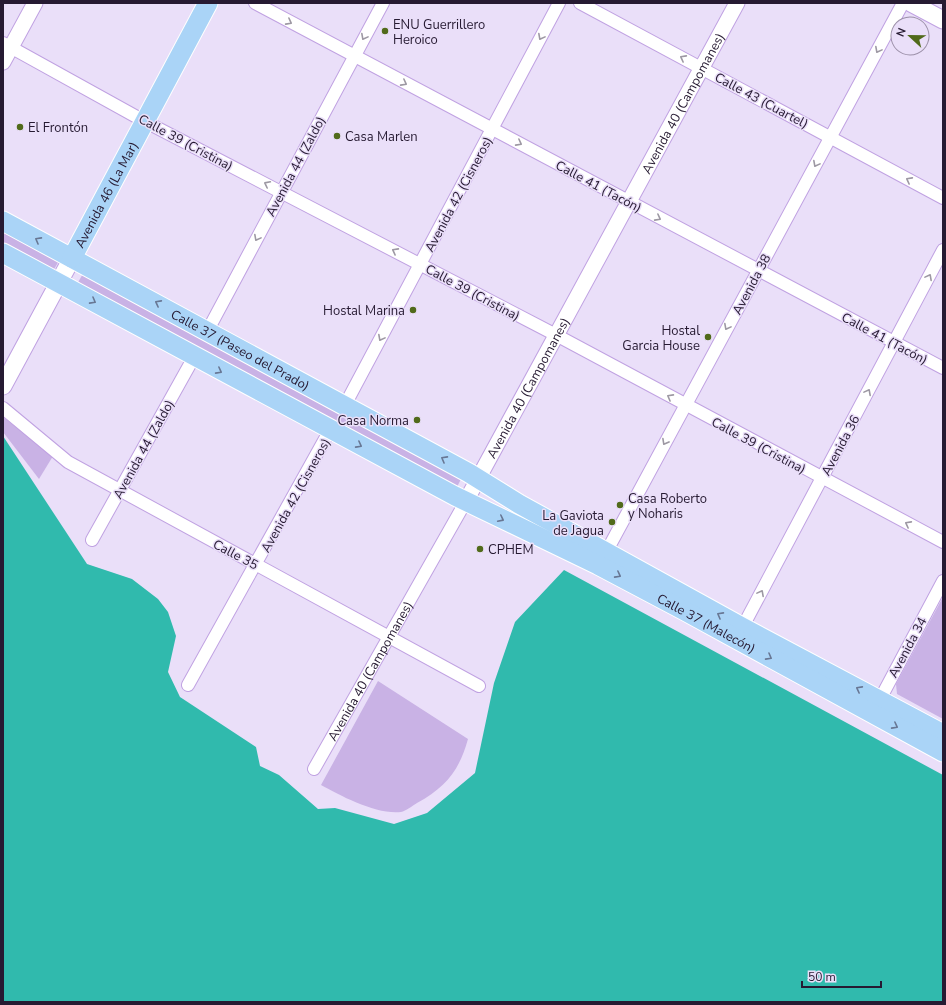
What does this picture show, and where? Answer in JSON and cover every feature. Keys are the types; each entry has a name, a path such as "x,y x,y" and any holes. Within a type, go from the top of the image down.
{"main road":[{"name":"Avenida 46 (La Mar)","path":"3,386 208,3"},
{"path":"911,3 943,20"},
{"name":"Calle 37 (Paseo del Prado)","path":"3,221 208,330 478,479"},
{"path":"3,253 330,430 466,501"},
{"name":"Calle 37 (Malecón)","path":"478,479 602,558 876,707 943,752"},
{"name":"Calle 37 (Malecón)","path":"466,501 602,558"},
{"name":"Calle 37 (Malecón)","path":"876,707 943,734"}],"street":[{"path":"3,62 7,45 35,3"},
{"name":"Calle 41 (Tacón)","path":"255,3 354,57 943,368"},
{"name":"Avenida 44 (Zaldo)","path":"208,330 383,3"},
{"name":"Avenida 42 (Cisneros)","path":"345,405 559,3"},
{"name":"Calle 43 (Cuartel)","path":"580,3 943,198"},
{"name":"Avenida 40 (Campomanes)","path":"314,769 466,501 737,3"},
{"name":"Avenida 38","path":"602,558 903,3"},
{"name":"Calle 39 (Cristina)","path":"7,45 144,121 556,335 821,479 943,542"},
{"name":"Avenida 36","path":"739,633 943,250"},
{"name":"Avenida 44 (Zaldo)","path":"92,540 194,357"},
{"name":"Calle 35","path":"3,408 68,462 388,638 479,686"},
{"name":"Avenida 42 (Cisneros)","path":"188,685 257,565 330,430"},
{"name":"Avenida 34","path":"876,707 943,581"}],"shaded area":[{"path":"3,226 61,257 52,273 3,247"},
{"path":"85,270 463,475 455,491 76,286"},
{"path":"3,417 53,456 39,479 3,432"},
{"path":"3,436 87,564 132,579 158,599 168,612 176,636 168,672 180,697 256,747 260,766 279,775 318,809 335,808 394,824 427,813 475,773 494,683 515,622 564,570 943,775 943,1002 3,1002"},
{"path":"943,597 943,719 897,694 896,684"},
{"path":"378,681 468,739 456,769 444,784 427,797 407,810 401,812 381,811 370,808 321,785"}],"place":[{"name":"ENU Guerrillero Heroico","path":"385,31"},
{"name":"El Frontón","path":"20,127"},
{"name":"Casa Marlen","path":"337,136"},
{"name":"Hostal Marina","path":"413,310"},
{"name":"Hostal Garcia House","path":"708,337"},
{"name":"Casa Norma","path":"417,420"},
{"name":"Casa Roberto y Noharis","path":"620,505"},
{"name":"La Gaviota de Jagua","path":"612,522"},
{"name":"CPHEM","path":"480,549"}]}
